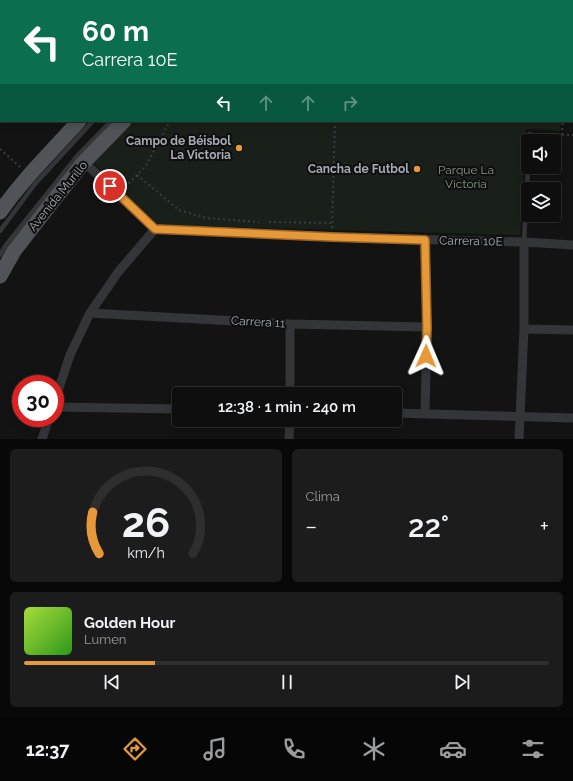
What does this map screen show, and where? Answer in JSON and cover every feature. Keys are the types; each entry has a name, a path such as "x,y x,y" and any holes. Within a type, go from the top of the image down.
{"main road":[{"path":"0,212 28,175 78,122"},
{"name":"Avenida Murillo","path":"0,276 14,251 52,201 84,162 123,122"}],"street":[{"path":"63,375 70,355 90,313 119,271 155,229 84,162"},
{"name":"Carrera 10E","path":"155,229 332,237 524,242 573,245"},
{"path":"425,240 427,328 425,414"},
{"path":"518,439 524,329 524,242"},
{"name":"Carrera 11","path":"90,313 290,324 427,328"},
{"path":"290,324 290,387"},
{"path":"524,329 573,330"},
{"path":"64,407 172,409"},
{"path":"402,413 573,418"},
{"path":"42,439 46,427"},
{"path":"289,439 290,427"}],"lane":[{"path":"0,231 36,184 92,122"},
{"path":"0,255 6,245 78,156 110,122"},
{"path":"524,242 528,174"}],"path":[{"path":"119,194 145,167 169,122"},
{"path":"332,237 335,122"},
{"path":"563,122 562,135 573,135"},
{"path":"0,149 20,168"},
{"path":"137,175 179,210 206,218 259,222"},
{"path":"266,222 332,223"}],"green space":[{"name":"Parque La Victoria","path":"130,122 561,122 560,131 526,129 526,134 521,134 521,174 523,174 523,182 521,182 520,235 159,225 90,160"}],"place":[{"name":"Campo de Béisbol La Victoria","path":"239,148"},
{"name":"Cancha de Futbol","path":"417,169"}],"route":[{"path":"110,186 155,229 425,240 427,328 426,356"}]}
